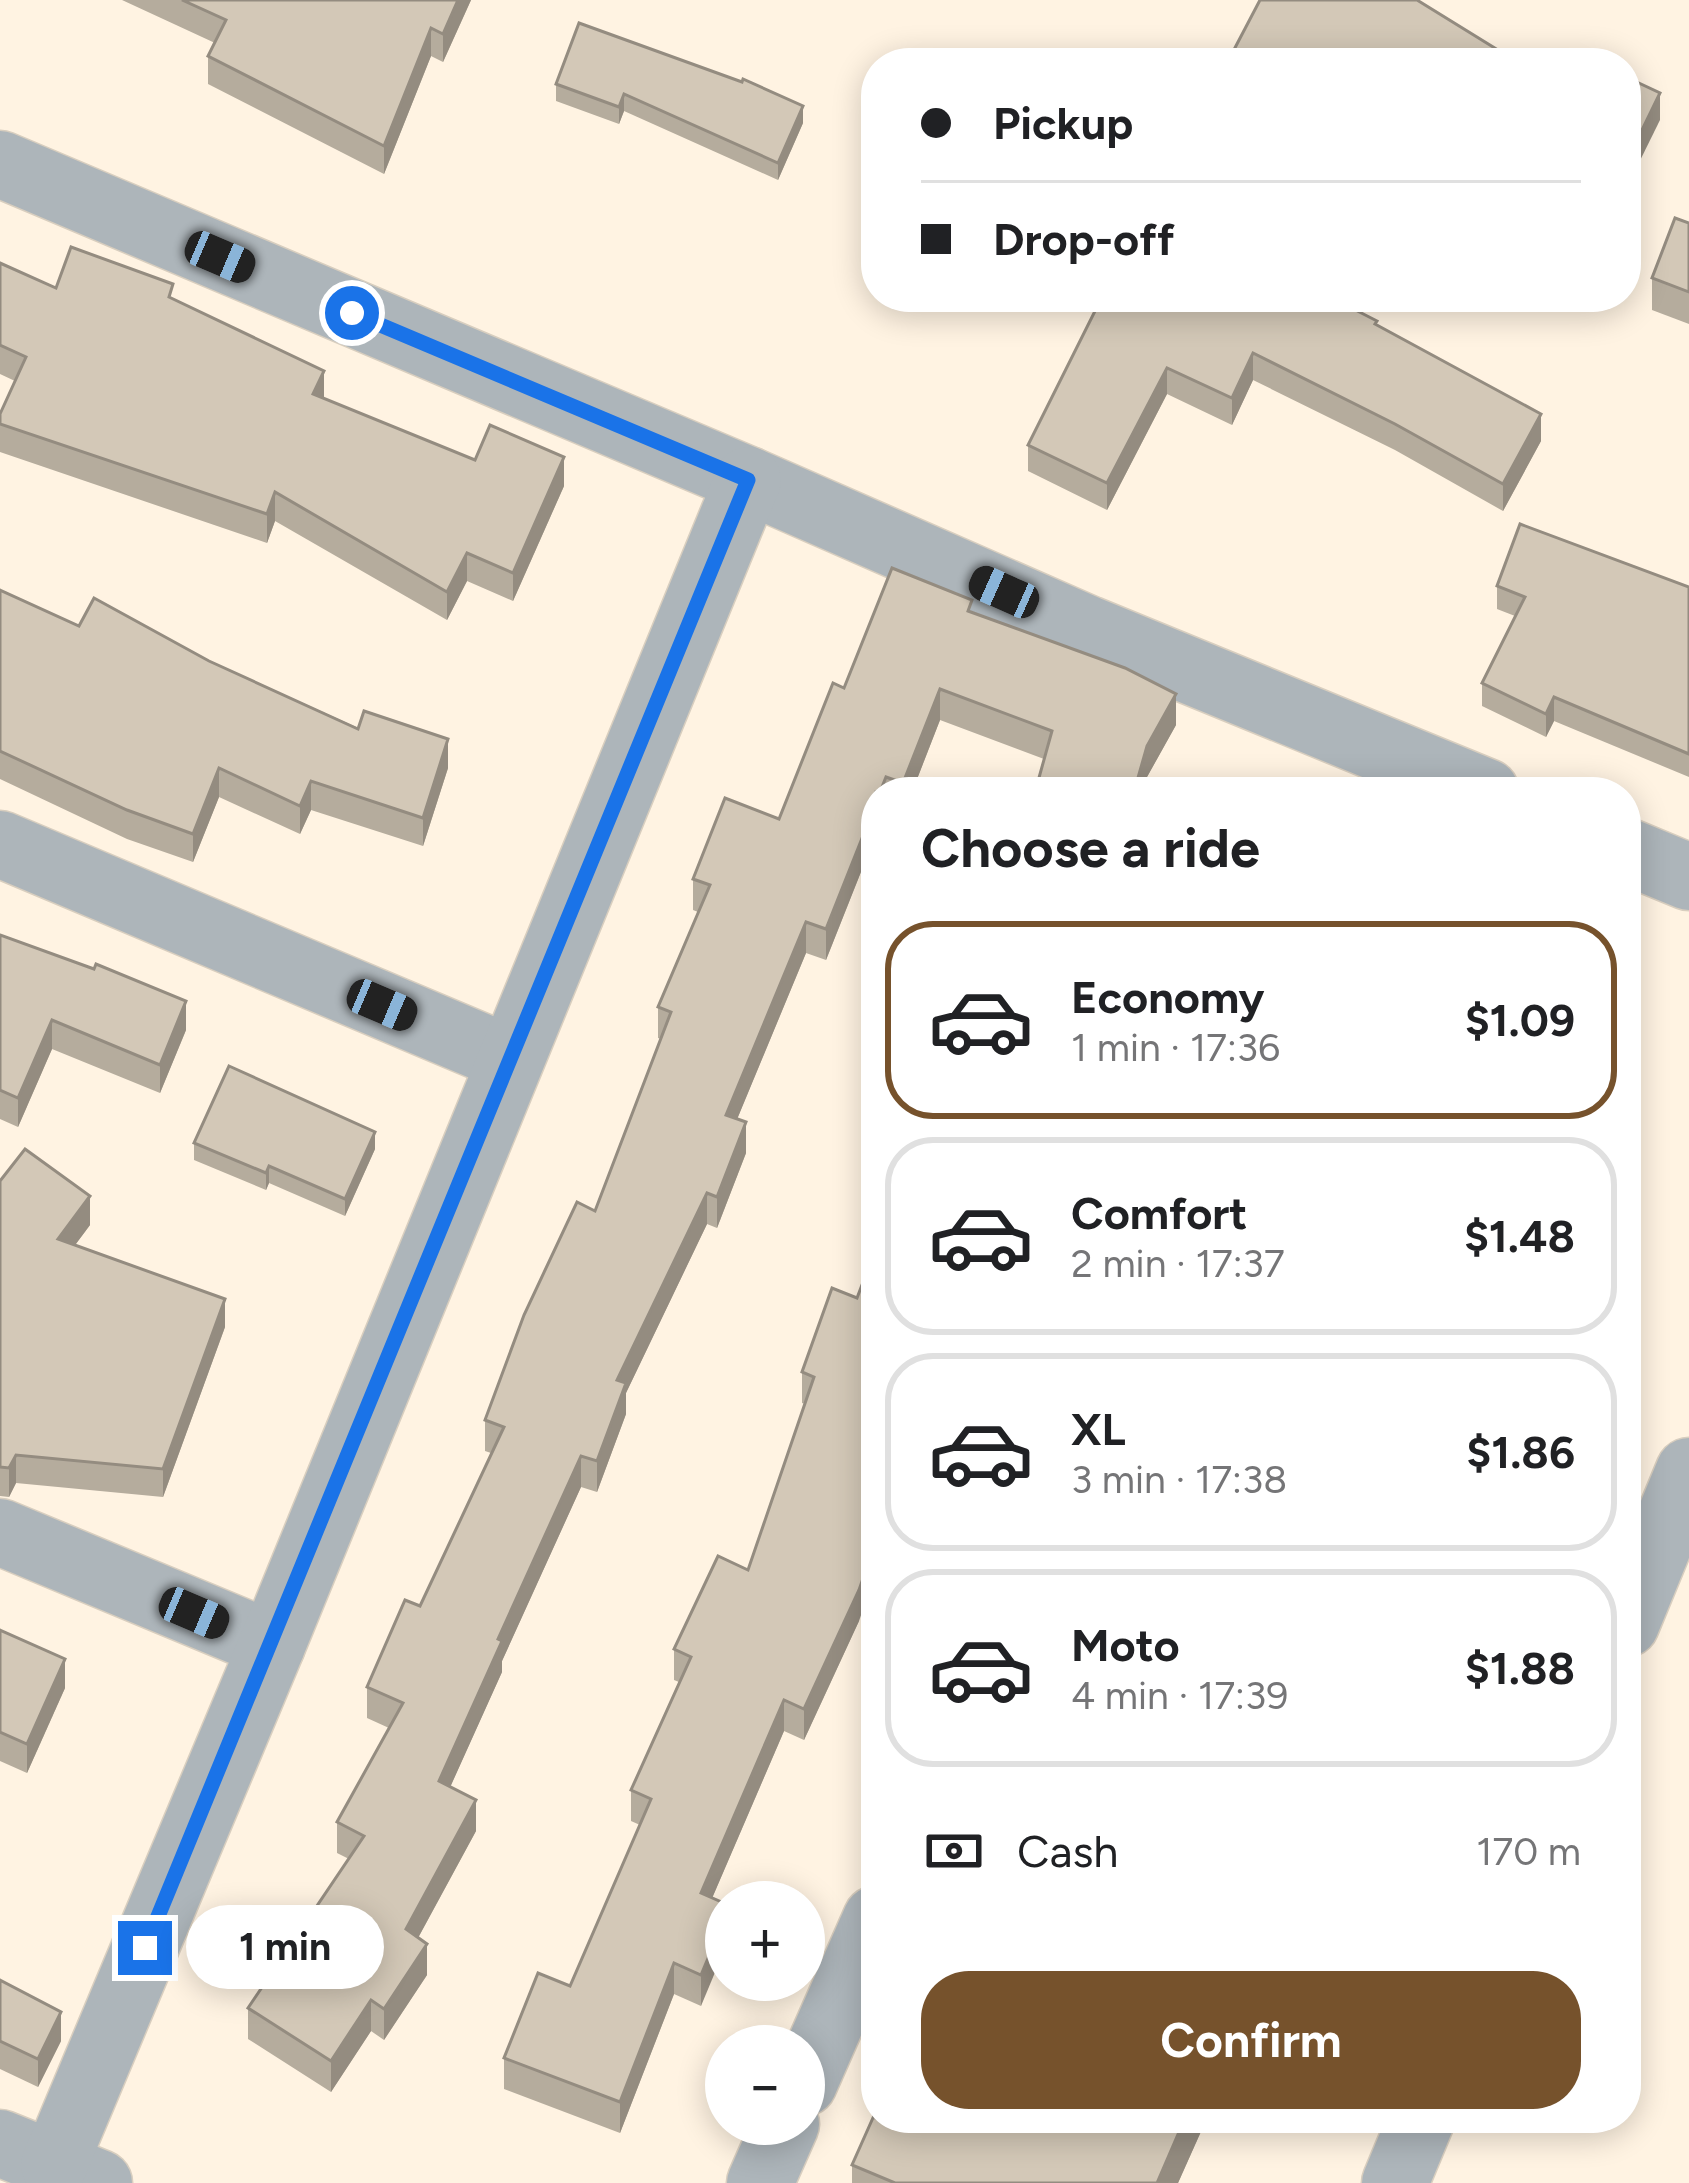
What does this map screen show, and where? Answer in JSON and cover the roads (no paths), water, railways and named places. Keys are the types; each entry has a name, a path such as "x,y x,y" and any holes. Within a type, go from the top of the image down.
{"street":[{"path":"0,164 1088,629 1381,772"},
{"path":"51,2164 272,1645 748,480"},
{"path":"0,844 509,1059"},
{"path":"1641,856 1689,877"},
{"path":"1641,1588 1689,1471"},
{"path":"0,1532 272,1645"},
{"path":"825,2035 861,1953"},
{"path":"1395,2183 1416,2133"},
{"path":"760,2183 777,2145"}]}
